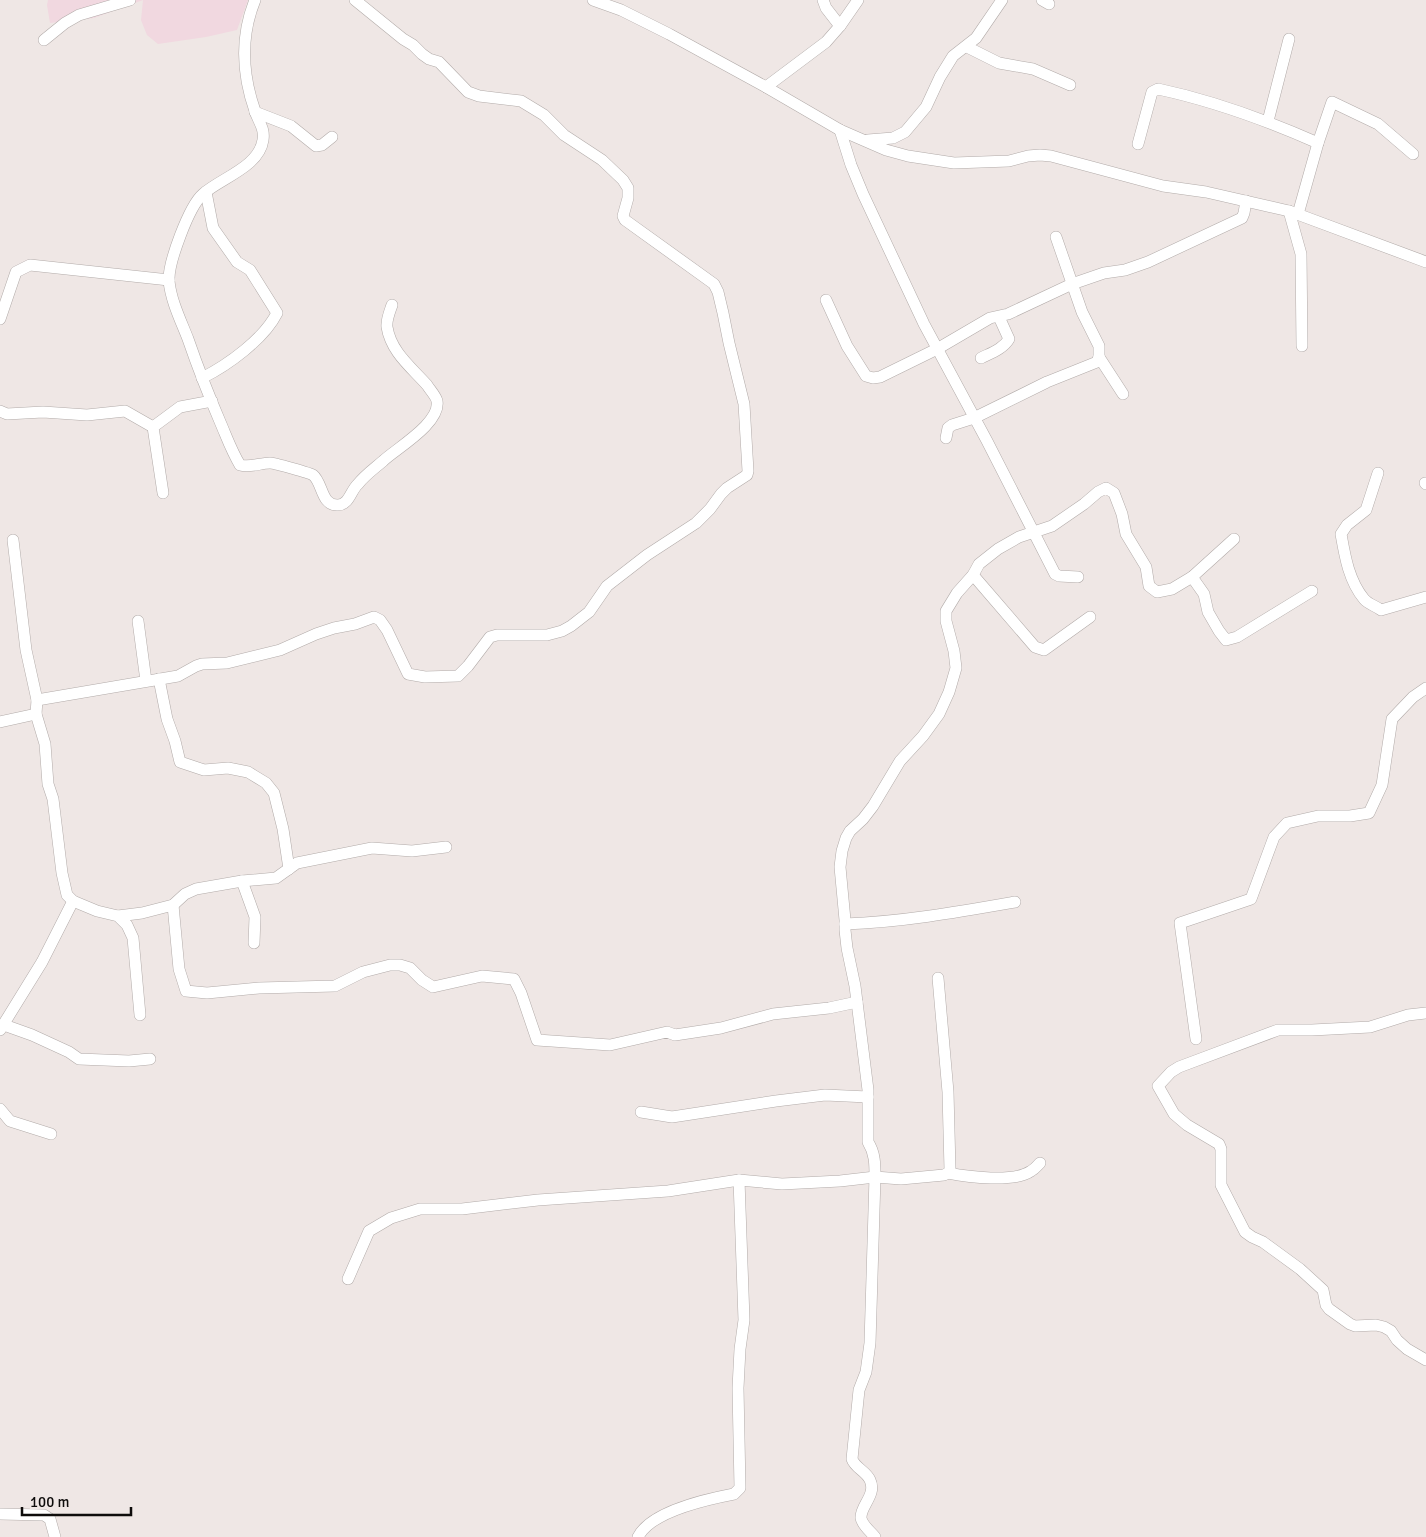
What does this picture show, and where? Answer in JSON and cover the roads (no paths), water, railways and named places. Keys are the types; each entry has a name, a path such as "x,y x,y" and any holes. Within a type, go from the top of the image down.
{"street":[{"path":"44,40 65,23 79,15 130,0"},
{"path":"255,0 246,31 245,74 255,112 263,129 263,141 260,150 245,168 202,195 187,218 172,259 169,280 173,298 202,378 240,465 246,467 272,463 312,474 319,482 323,495 330,503 338,505 346,502 357,484 394,451 424,429 432,420 437,401 404,361 392,342 386,325 392,305"},
{"path":"38,700 178,676 202,664 227,663 280,650 316,634 374,617 380,620 387,630 408,674 425,677 458,676 490,637 497,635 547,635 562,632 571,626 588,612 607,586 647,555 696,522 710,509 727,488 747,475 744,404 724,313 714,284 625,220 623,216 628,198 628,188 623,180 602,160 564,135 544,115 521,101 479,96 468,92 439,62 429,60 355,0"},
{"path":"593,0 620,10 669,34 840,130 886,150 908,156 954,163 1009,161 1028,156 1051,156 1163,186 1206,192 1294,213 1426,262"},
{"path":"822,0 840,26"},
{"path":"766,87 826,42 858,0"},
{"path":"864,141 893,138 905,132 926,107 940,77 953,56 967,47 976,38 1002,0"},
{"path":"1268,121 1289,39"},
{"path":"967,47 999,63 1033,69 1070,85"},
{"path":"1138,144 1152,92 1158,89 1187,95 1268,121 1318,143"},
{"path":"1302,346 1302,254 1294,213 1332,102 1378,124 1413,154"},
{"path":"255,112 291,126 316,146 322,145 332,137"},
{"path":"840,130 850,165 924,324 1055,574 1078,577"},
{"path":"202,378 233,360 253,342 274,319 277,313 250,270 237,262 212,228 206,192"},
{"path":"826,300 847,346 866,376 880,377 937,349 990,318 1000,317 1072,284 1104,273 1125,270 1167,254 1242,218 1246,201"},
{"path":"946,438 948,428 952,425 974,418 1047,382 1097,362 1099,346 1082,312 1056,237"},
{"path":"0,318 16,272 30,265 169,280"},
{"path":"981,358 1008,342 1009,339 1000,317"},
{"path":"1099,357 1123,394"},
{"path":"153,427 180,407 212,401"},
{"path":"0,411 7,414 44,412 87,415 125,411 153,427"},
{"path":"153,427 163,493"},
{"path":"1378,473 1366,510 1347,525 1341,534 1344,553 1352,579 1365,600 1381,610 1426,597"},
{"path":"876,1537 861,1518 871,1490 870,1480 854,1464 852,1451 859,1390 866,1372 870,1343 875,1178 873,1149 868,1142 868,1097 855,986 847,948 840,867 846,838 850,831 864,819 900,761 923,736 939,714 949,692 956,668 954,651 946,621 946,611 957,593 973,575 979,564 986,558 1019,537 1052,526 1106,488 1114,493 1122,514 1126,534 1146,567 1149,586 1157,592 1172,589 1192,577 1234,540"},
{"path":"13,540 26,650 38,700 36,714 45,744 48,784 54,808 65,887 68,896 73,901 97,911 118,916 142,913 173,905 185,894 196,889 242,881 276,878 297,863 372,848 412,851 446,847"},
{"path":"973,575 1035,647 1044,650 1090,617"},
{"path":"1192,577 1204,594 1208,612 1218,632 1226,640 1237,638 1312,591"},
{"path":"138,622 146,681"},
{"path":"159,679 167,719 180,762 204,770 228,768 248,772 266,783 274,794 283,829 289,869"},
{"path":"1196,1039 1180,923 1251,899 1274,838 1287,823 1318,816 1350,816 1368,813 1382,785 1392,719 1413,697 1426,688"},
{"path":"0,722 36,714"},
{"path":"242,881 255,918 254,943"},
{"path":"73,901 42,962 2,1027 64,1050 79,1059 129,1061 150,1059"},
{"path":"845,924 873,923 954,913 1014,902"},
{"path":"173,905 179,969 186,992 207,993 259,988 335,986 363,972 390,965 410,968 422,980 433,987 482,976 514,979 537,1040 610,1045 667,1032 675,1035 721,1028 773,1014 829,1008 857,1002"},
{"path":"118,916 132,933 140,1015"},
{"path":"938,978 948,1092 950,1170 948,1173"},
{"path":"1426,1014 1408,1015 1370,1027 1278,1030 1179,1067 1171,1072 1158,1086 1174,1114 1187,1125 1219,1144 1221,1149 1221,1185 1245,1232 1252,1238 1263,1242 1300,1269 1323,1290 1326,1305 1329,1309 1355,1326 1376,1325 1384,1327 1391,1331 1407,1349 1426,1360"},
{"path":"642,1112 672,1116 825,1095 868,1097"},
{"path":"0,1110 10,1121 51,1134"},
{"path":"348,1279 369,1231 391,1218 420,1209 462,1209 538,1200 668,1191 739,1180 782,1184 875,1178 901,1179 948,1173 965,1177 986,1178 1015,1176 1030,1172 1040,1163"},
{"path":"638,1537 645,1527 681,1507 734,1494 740,1488 738,1388 740,1348 744,1320 739,1180"},
{"path":"0,1514 44,1515 50,1519 55,1537"}]}
